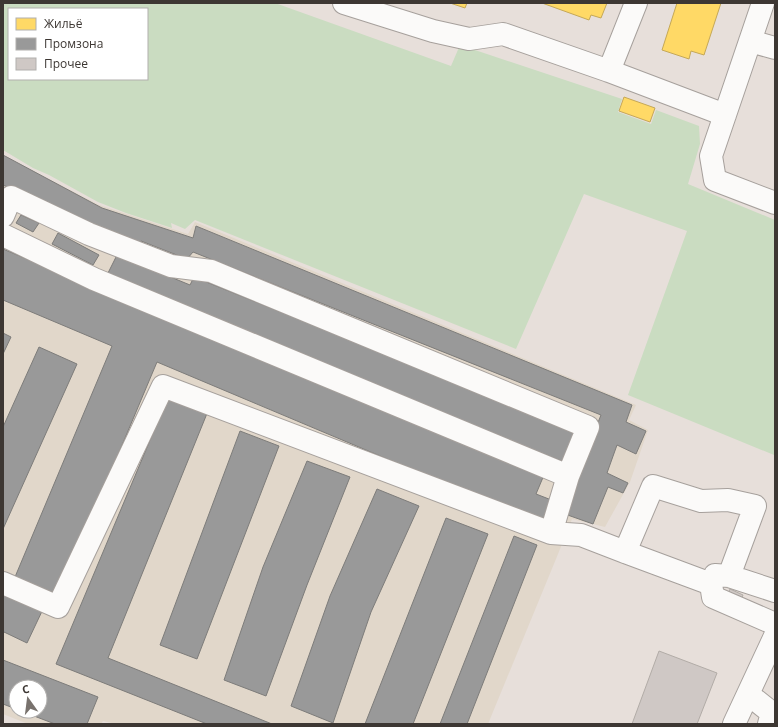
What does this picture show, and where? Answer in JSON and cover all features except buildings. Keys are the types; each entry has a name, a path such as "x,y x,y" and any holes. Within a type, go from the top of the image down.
{"street":[{"path":"344,3 433,31 469,39 503,34 609,71 725,115"},
{"path":"609,71 636,3"},
{"path":"763,3 711,156 715,180 775,203"},
{"path":"750,40 775,48"},
{"path":"4,209 11,197 89,234 171,266 211,271 588,427 568,476 551,533"},
{"path":"3,234 94,279 568,476"},
{"path":"3,582 58,607 163,386 551,533 581,535 625,552 720,580 775,591"},
{"path":"625,552 653,486 701,501 728,500 755,506 713,597 775,624"},
{"path":"734,724 775,636"},
{"path":"748,694 772,713 769,724"}],"shaded area":[{"path":"3,155 99,205 188,234 195,222 636,405 629,420 648,430 630,482 605,527 572,519 488,724 116,724 103,721 101,724 28,724 16,719 48,719 48,679 8,679 8,716 3,714"}],"green space":[{"path":"3,3 275,3 451,66 460,45 622,99 618,112 651,124 656,110 699,126 700,144 688,184 775,220 774,455 628,395 687,231 584,194 516,349 195,220 185,229 171,223 172,228 126,213 98,202 49,175 33,168 3,150"}]}
